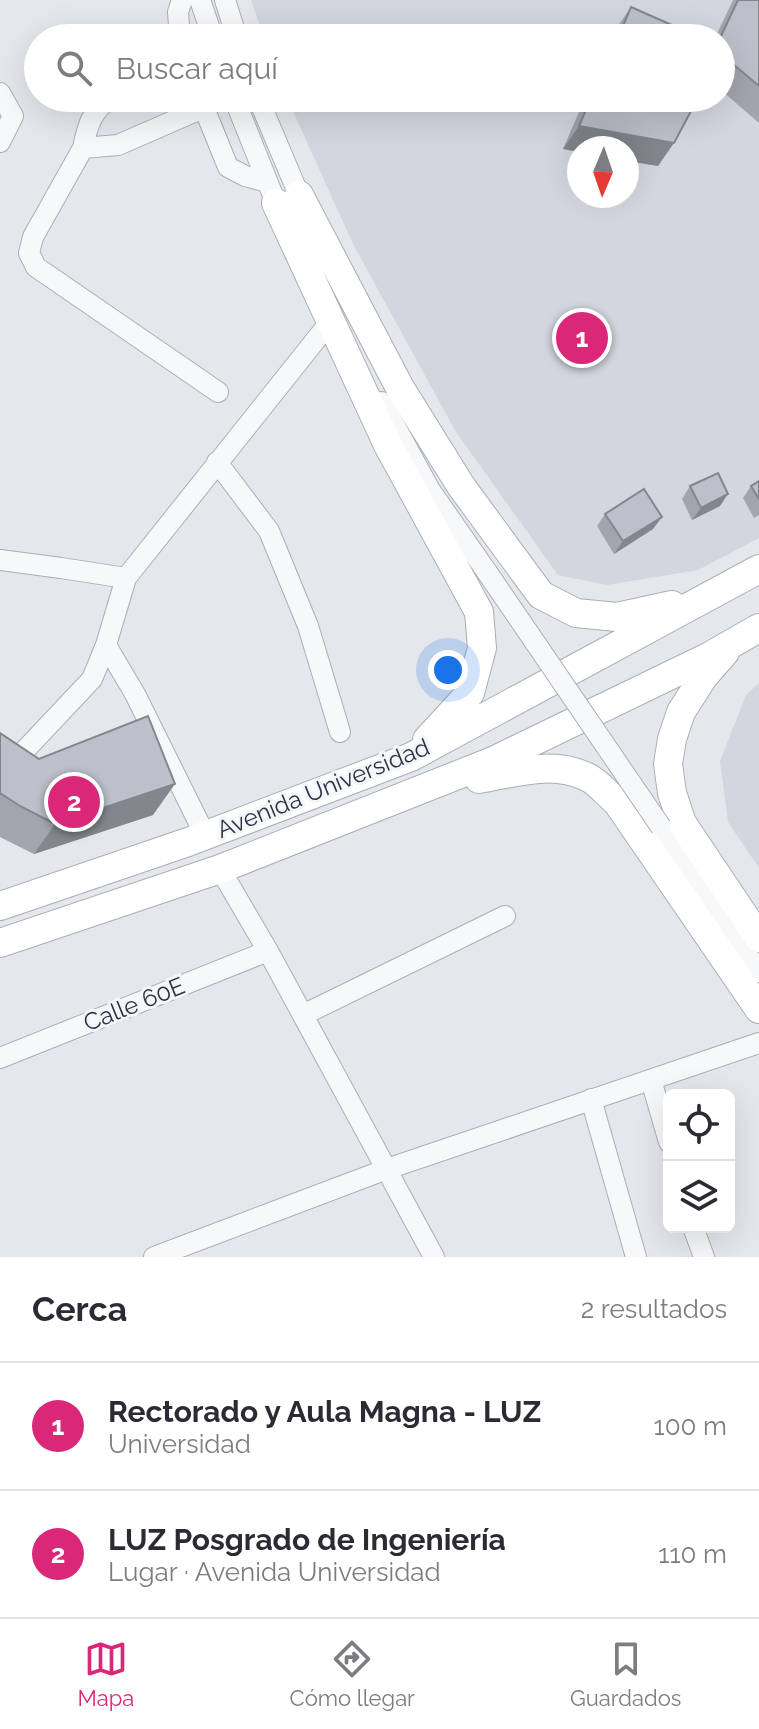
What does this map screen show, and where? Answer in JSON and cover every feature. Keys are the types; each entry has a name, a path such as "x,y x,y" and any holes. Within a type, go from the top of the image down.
{"street":[{"path":"179,24 178,12 182,0"},
{"path":"200,0 208,24"},
{"path":"225,0 233,24"},
{"path":"0,93 13,116 0,142"},
{"path":"95,112 87,127 83,148 33,237 29,253 36,267 218,392"},
{"path":"83,148 118,145 184,112"},
{"path":"206,112 228,167 281,193 461,486 541,595 576,613 617,617 700,600"},
{"path":"241,112 303,234 382,403 430,490 759,972"},
{"path":"261,112 281,193 330,322 388,445 479,612 482,648 470,693 411,757"},
{"path":"10,766 92,679 106,645 126,578 330,322"},
{"path":"217,462 269,531 308,626 340,732"},
{"path":"0,560 126,578"},
{"name":"Avenida Universidad","path":"0,906 205,835 411,757 759,569"},
{"name":"Avenida Universidad","path":"0,943 220,869 493,761 710,656 759,628"},
{"path":"733,642 704,676 681,712 668,764 672,793 682,823 759,938"},
{"path":"106,645 135,694 205,835"},
{"path":"419,790 527,770 559,768 589,778 617,802 759,1009"},
{"path":"220,869 268,951 434,1257"},
{"path":"303,1015 505,916"},
{"name":"Calle 60E","path":"0,1058 268,951"},
{"path":"154,1257 387,1169 759,1043"},
{"path":"651,1080 663,1121"},
{"path":"591,1099 636,1257"},
{"path":"695,1233 704,1257"}],"shaded area":[{"path":"251,0 759,0 759,538 698,570 607,585 558,575 456,432 353,244 293,112 735,112 735,24 259,24"},
{"path":"759,683 759,868 728,822 720,761 746,695"}],"building":[{"path":"738,0 759,0 759,86 735,66 735,24 727,24"},
{"path":"631,7 669,24 624,24"},
{"path":"585,112 691,112 674,143 579,126"},
{"path":"718,473 728,494 701,508 690,486"},
{"path":"759,481 759,499 751,486"},
{"path":"644,489 662,517 623,541 605,514"},
{"path":"148,716 175,784 55,824 0,793 0,733 39,759"}],"place":[{"name":"Rectorado y Aula Magna - LUZ","path":"582,338"},
{"name":"LUZ Posgrado de Ingeniería","path":"74,802"}]}
